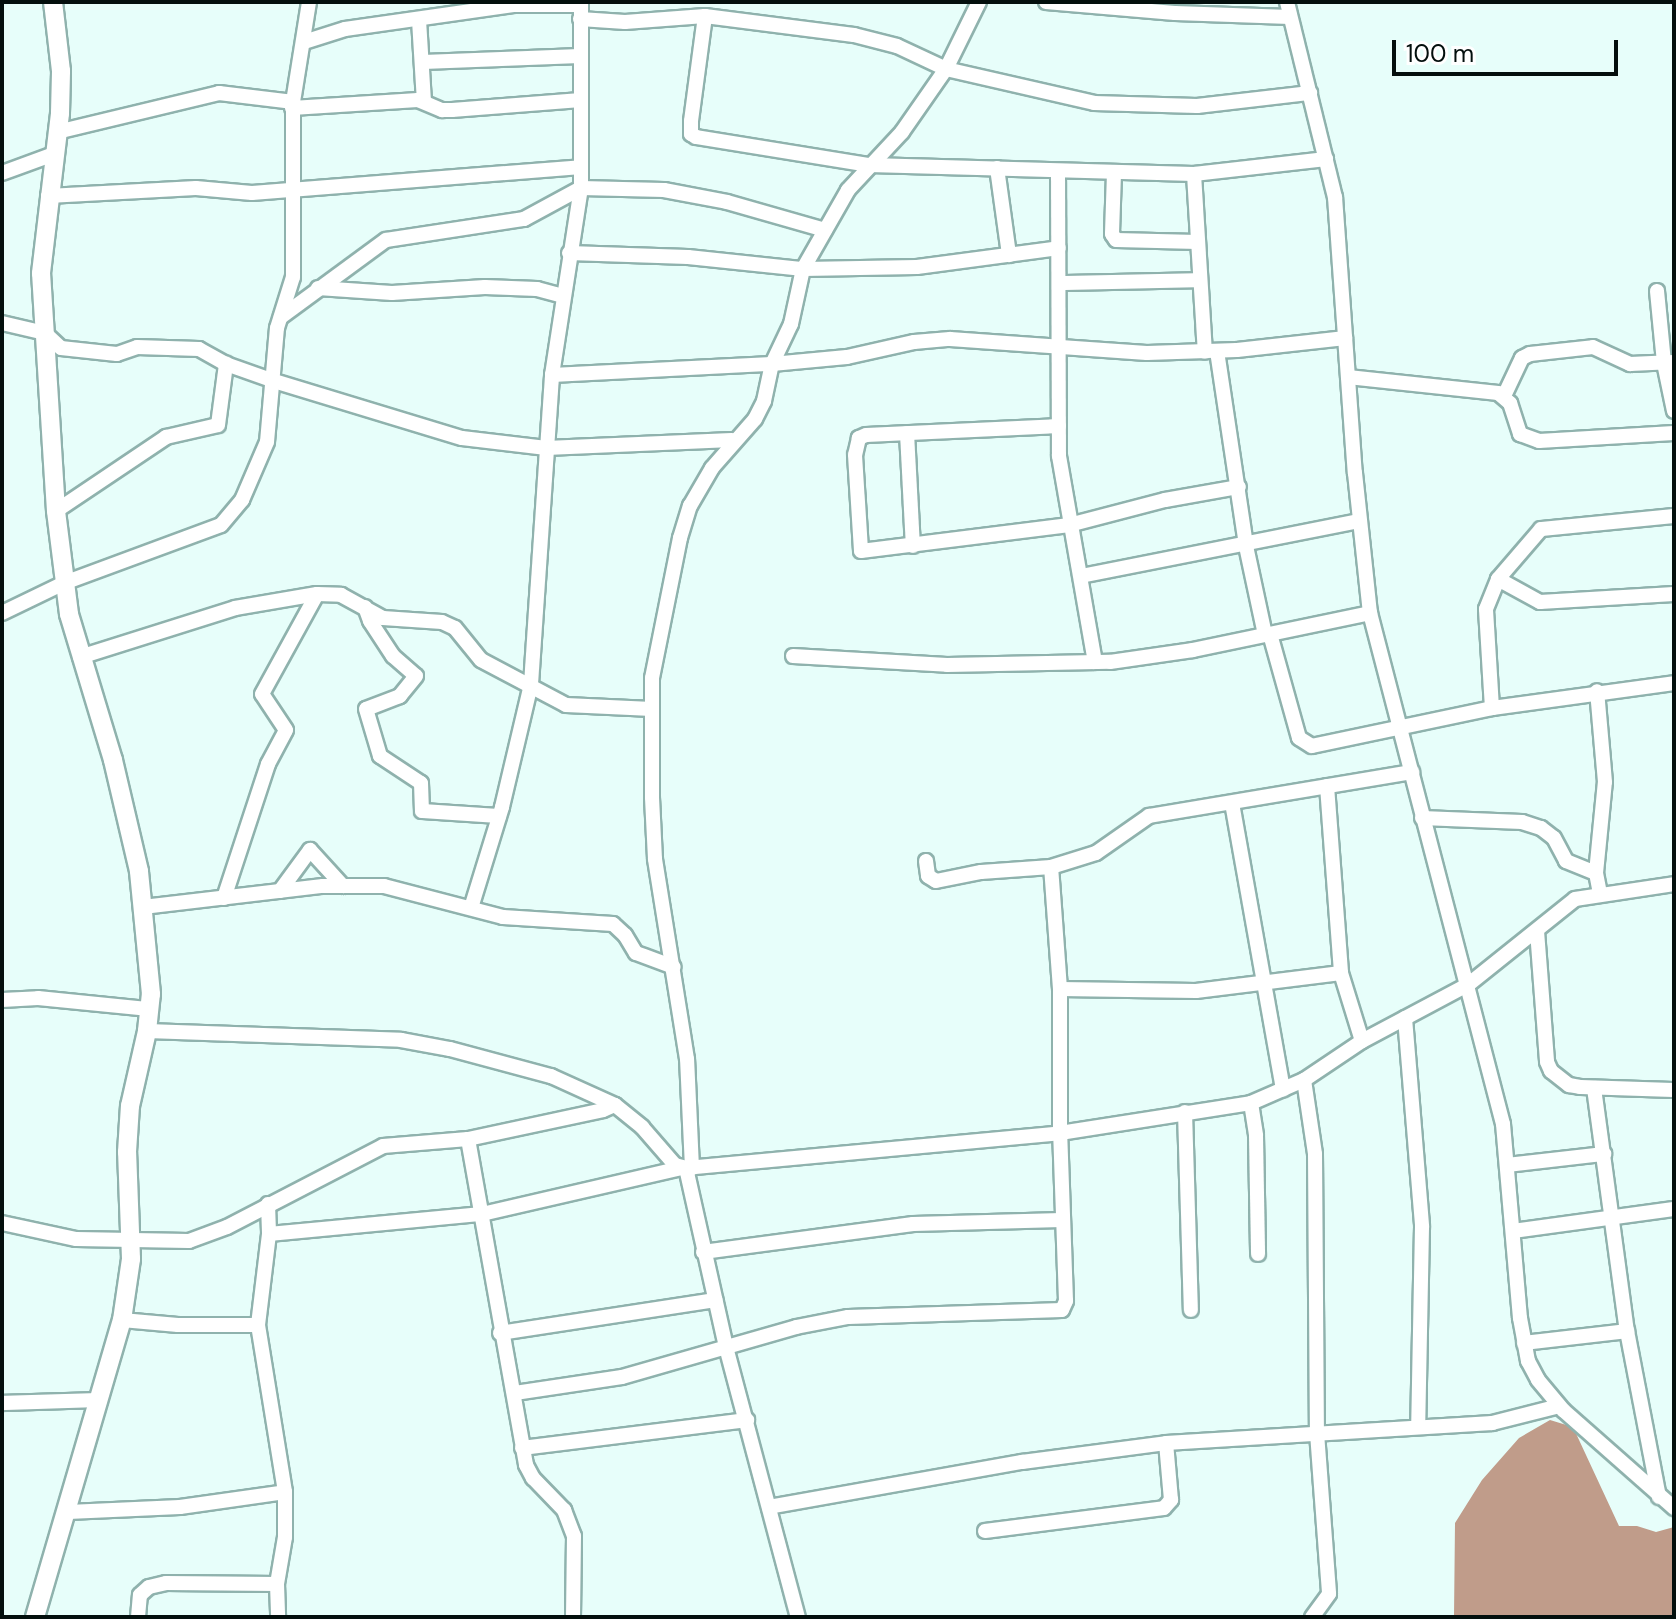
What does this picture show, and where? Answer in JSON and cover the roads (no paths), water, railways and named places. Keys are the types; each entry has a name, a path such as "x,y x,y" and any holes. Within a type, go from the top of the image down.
{"street":[{"path":"35,1617 122,1320 131,1240 127,1152 130,1106 149,1009 139,871 113,760 80,657 64,583 56,511 41,273 61,71 53,2"},
{"path":"2,613 64,583 221,525 242,500 267,442 280,317 293,277 292,105 309,2"},
{"path":"798,1617 726,1347 686,1168 687,1059 655,859 653,669 680,538 690,506 732,440 755,419 764,401 772,364 791,324 803,269 848,190 902,132 946,69 979,2"},
{"path":"1046,2 1175,13 1290,17"},
{"path":"1287,2 1335,197 1370,613 1503,1124 1524,1343 1538,1380 1559,1406 1674,1508"},
{"path":"304,42 345,29 419,20 513,3 580,9 635,22 705,16 872,39 946,69 1060,97 1109,104 1197,106 1310,93"},
{"path":"471,908 499,816 531,684 552,375 581,188 580,9"},
{"path":"705,16 691,134 869,165 1194,174 1326,159"},
{"path":"419,20 424,102"},
{"path":"423,62 580,56"},
{"path":"57,132 219,93 292,105 424,102 442,110 581,100"},
{"path":"2,173 54,154"},
{"path":"48,196 196,188 252,193 581,167"},
{"path":"997,168 1009,255"},
{"path":"1058,171 1059,456 1095,662"},
{"path":"1114,173 1112,234 1116,240 1198,242"},
{"path":"1194,174 1200,280 1211,352 1239,487 1246,546 1267,634 1304,744 1312,746 1492,708 1597,691 1674,683"},
{"path":"280,317 386,240 524,219 581,188 664,190 727,202 825,230"},
{"path":"569,253 688,257 803,269 917,267 1059,248"},
{"path":"1060,283 1200,280"},
{"path":"318,288 392,293 485,287 537,289 563,296"},
{"path":"1657,291 1674,411"},
{"path":"2,323 45,333 61,348 117,354 137,347 199,349 226,364 274,381 387,413 447,435 546,448 732,440"},
{"path":"552,375 772,364 950,339 1060,349 1211,352 1345,338"},
{"path":"1504,396 1522,358 1530,354 1593,347 1630,364 1669,363"},
{"path":"56,511 166,437 218,425 226,364"},
{"path":"1348,377 1504,396 1510,403 1520,434 1539,441 1674,433"},
{"path":"1059,426 859,438 855,455 859,547 865,552 1069,525 1165,500 1239,487"},
{"path":"907,433 913,546"},
{"path":"1492,708 1486,609 1498,579 1541,529 1674,516"},
{"path":"1081,576 1246,546 1360,521"},
{"path":"1498,579 1540,602 1674,594"},
{"path":"80,657 207,615 317,594 341,595 393,621 442,622 455,628 481,660 498,672 531,684 578,708 652,709"},
{"path":"224,898 268,764 286,730 262,694 317,594"},
{"path":"365,607 370,621 393,656 416,676 400,696 366,709 380,756 421,783 422,811 499,816"},
{"path":"793,656 947,665 1135,660 1370,613"},
{"path":"1597,691 1605,782 1596,873 1600,893"},
{"path":"926,861 928,876 936,881 981,872 1051,867 1096,853 1149,816 1412,772"},
{"path":"1327,786 1341,973 1362,1041"},
{"path":"1232,803 1283,1090"},
{"path":"1422,818 1522,822 1541,828 1554,838 1566,861 1596,873"},
{"path":"280,891 310,850 343,886"},
{"path":"515,1393 622,1377 796,1327 848,1317 1062,1310 1066,1301 1060,1133 1060,989 1051,867"},
{"path":"269,1234 482,1214 686,1168 1060,1133 1251,1103 1304,1080 1362,1041 1469,984 1575,899 1674,884"},
{"path":"143,907 280,891 384,886 517,919 613,924 625,935 636,953 674,967"},
{"path":"1537,931 1547,1062 1551,1071 1569,1085 1674,1090"},
{"path":"1060,989 1169,992 1263,985 1341,973"},
{"path":"2,1000 38,998 149,1009"},
{"path":"1405,1018 1422,1227 1418,1427"},
{"path":"147,1031 412,1042 551,1076 615,1105 686,1168"},
{"path":"1304,1080 1315,1154 1317,1433 1329,1594 1312,1617"},
{"path":"1594,1088 1627,1331 1659,1497"},
{"path":"1251,1103 1256,1136 1258,1254"},
{"path":"2,1223 76,1239 189,1241 227,1227 383,1146 468,1139 615,1105"},
{"path":"1185,1112 1191,1310"},
{"path":"468,1139 500,1333 515,1393 522,1448 533,1478 569,1520 574,1536 573,1617"},
{"path":"1507,1165 1604,1154"},
{"path":"268,1204 269,1234 258,1325 285,1492 285,1537 277,1584 278,1617"},
{"path":"1513,1231 1674,1209"},
{"path":"703,1252 853,1229 971,1221 1062,1220"},
{"path":"500,1333 715,1300"},
{"path":"122,1320 178,1325 258,1325"},
{"path":"1524,1343 1627,1331"},
{"path":"2,1403 100,1400"},
{"path":"769,1507 1022,1462 1166,1443 1492,1423 1559,1406"},
{"path":"522,1448 747,1420"},
{"path":"985,1531 1164,1508 1171,1500 1166,1443"},
{"path":"68,1512 180,1507 285,1492"},
{"path":"138,1617 140,1595 149,1587 166,1583 277,1584"}]}
